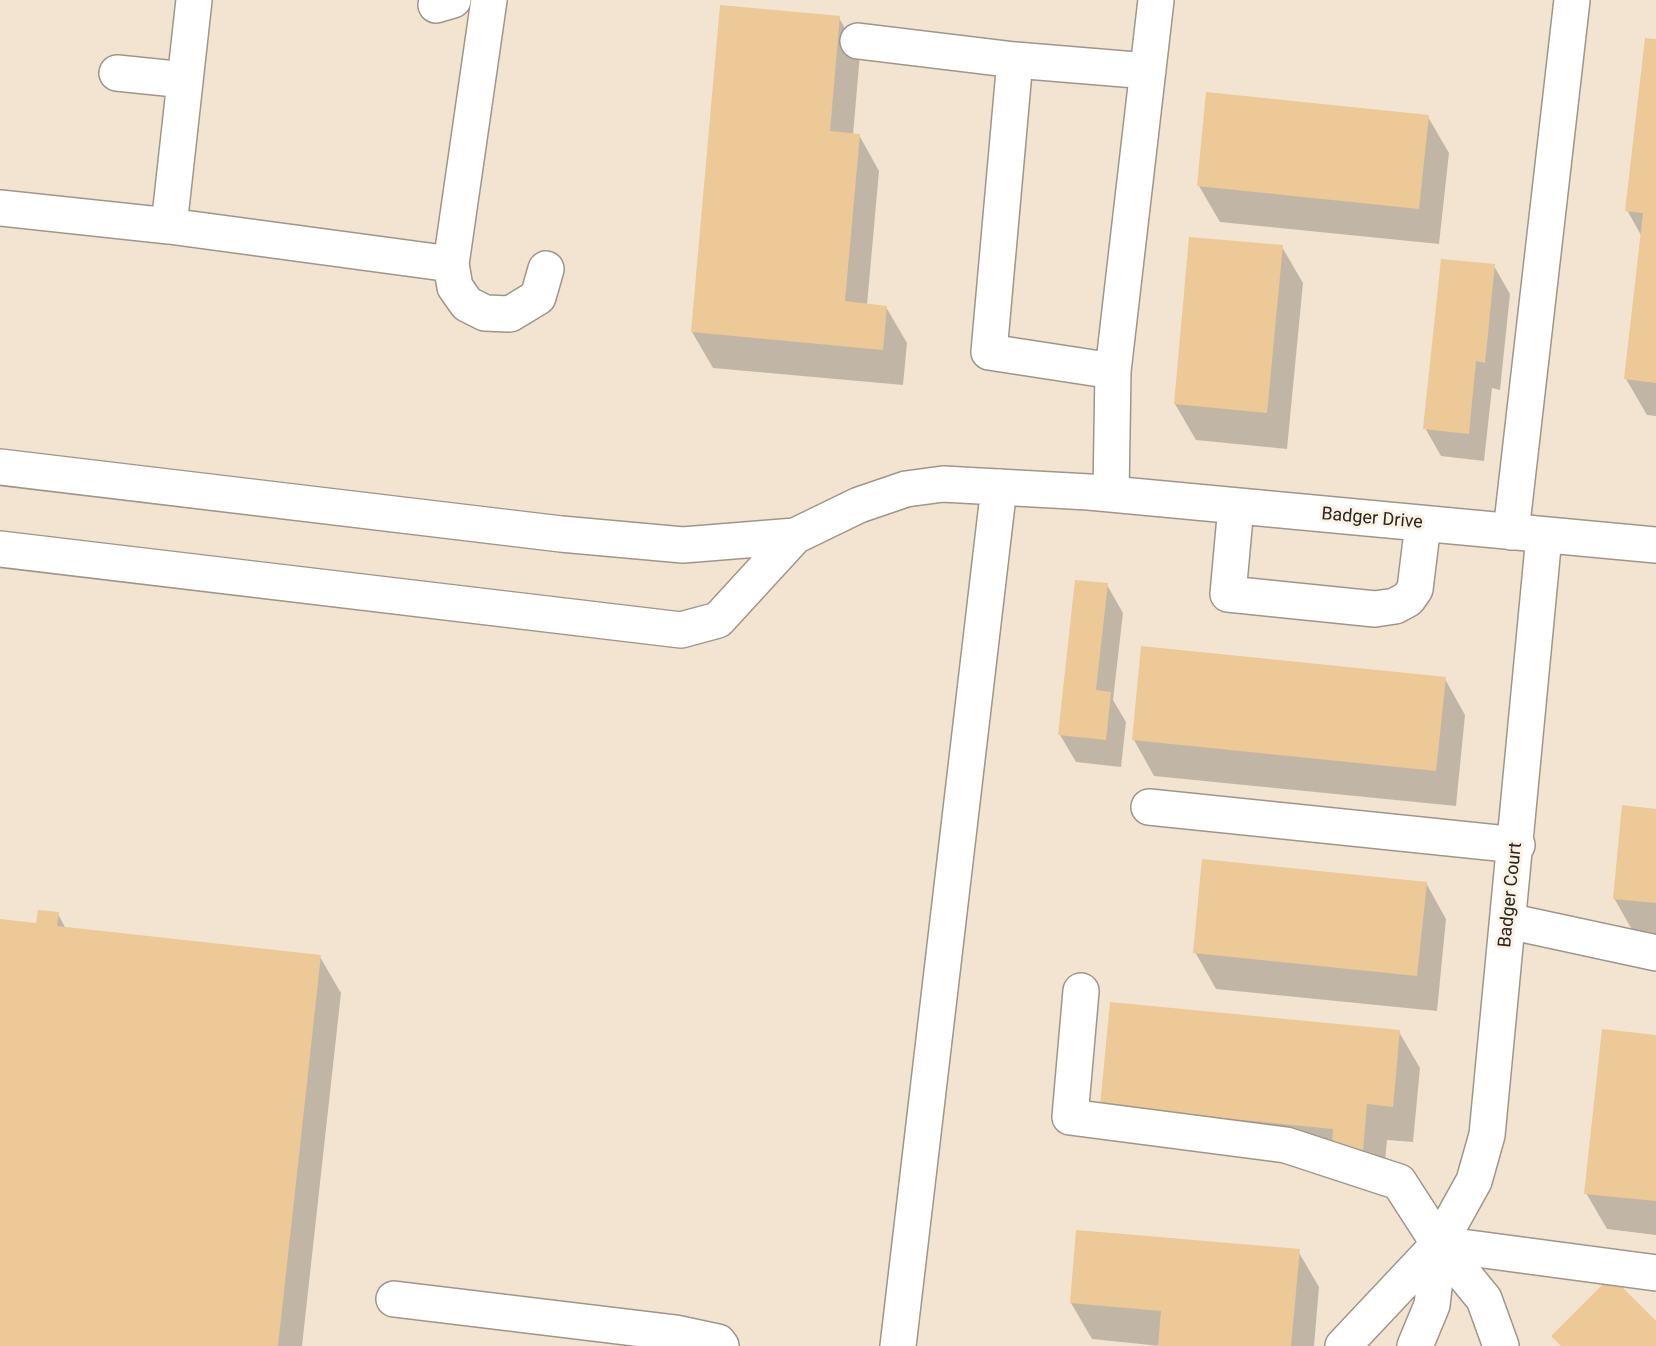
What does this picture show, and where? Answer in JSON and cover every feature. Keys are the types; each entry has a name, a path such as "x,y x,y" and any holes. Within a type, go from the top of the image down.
{"street":[{"path":"169,226 194,0"},
{"path":"489,0 451,264 455,287 467,304 485,313 510,314 538,297 546,269"},
{"path":"1100,493 1156,0"},
{"name":"Badger Court","path":"1439,1244 1474,1181 1487,1135 1517,845 1528,534 1572,0"},
{"path":"858,41 1015,60 1147,71"},
{"path":"1015,60 989,352 1113,371"},
{"path":"117,74 185,80"},
{"path":"0,208 169,226 451,264"},
{"path":"0,467 561,534 683,545 795,537"},
{"name":"Badger Drive","path":"795,537 859,505 905,489 943,484 1100,493 1656,545"},
{"path":"898,1346 999,487"},
{"path":"1236,506 1228,594 1361,608 1395,606 1408,599 1415,589 1423,524"},
{"path":"0,549 681,630 718,620 795,537"},
{"path":"1149,807 1517,845"},
{"path":"1508,922 1656,953"},
{"path":"1081,991 1070,1117 1286,1145 1399,1182 1439,1244 1484,1299 1501,1346"},
{"path":"1439,1244 1656,1273"},
{"path":"1343,1346 1439,1244"},
{"path":"1415,1346 1432,1305 1439,1244"},
{"path":"394,1299 676,1333 718,1342 721,1346"}],"shaded area":[{"path":"0,0 1656,0 1656,1346 0,1346"}],"building":[{"path":"720,5 840,16 830,131 860,134 845,301 887,306 883,350 691,332"},
{"path":"1645,38 1656,39 1656,383 1624,379 1643,213 1625,211"},
{"path":"1206,92 1429,115 1419,209 1197,186"},
{"path":"1189,237 1283,245 1267,413 1174,404"},
{"path":"1441,259 1495,264 1485,363 1476,361 1469,434 1423,429"},
{"path":"1075,580 1108,583 1096,690 1111,692 1106,740 1058,735"},
{"path":"1141,646 1446,677 1436,771 1132,740"},
{"path":"1622,805 1656,809 1656,903 1613,899"},
{"path":"1202,859 1427,882 1417,976 1193,953"},
{"path":"38,910 59,912 57,926 321,955 278,1346 0,1346 0,919 36,923"},
{"path":"1110,1002 1400,1030 1393,1107 1367,1104 1363,1150 1332,1147 1333,1129 1100,1106"},
{"path":"1602,1029 1656,1035 1656,1201 1584,1194"},
{"path":"1076,1230 1300,1249 1291,1346 1158,1346 1161,1311 1070,1303"},
{"path":"1611,1276 1656,1321 1656,1346 1561,1346 1551,1336"}]}
